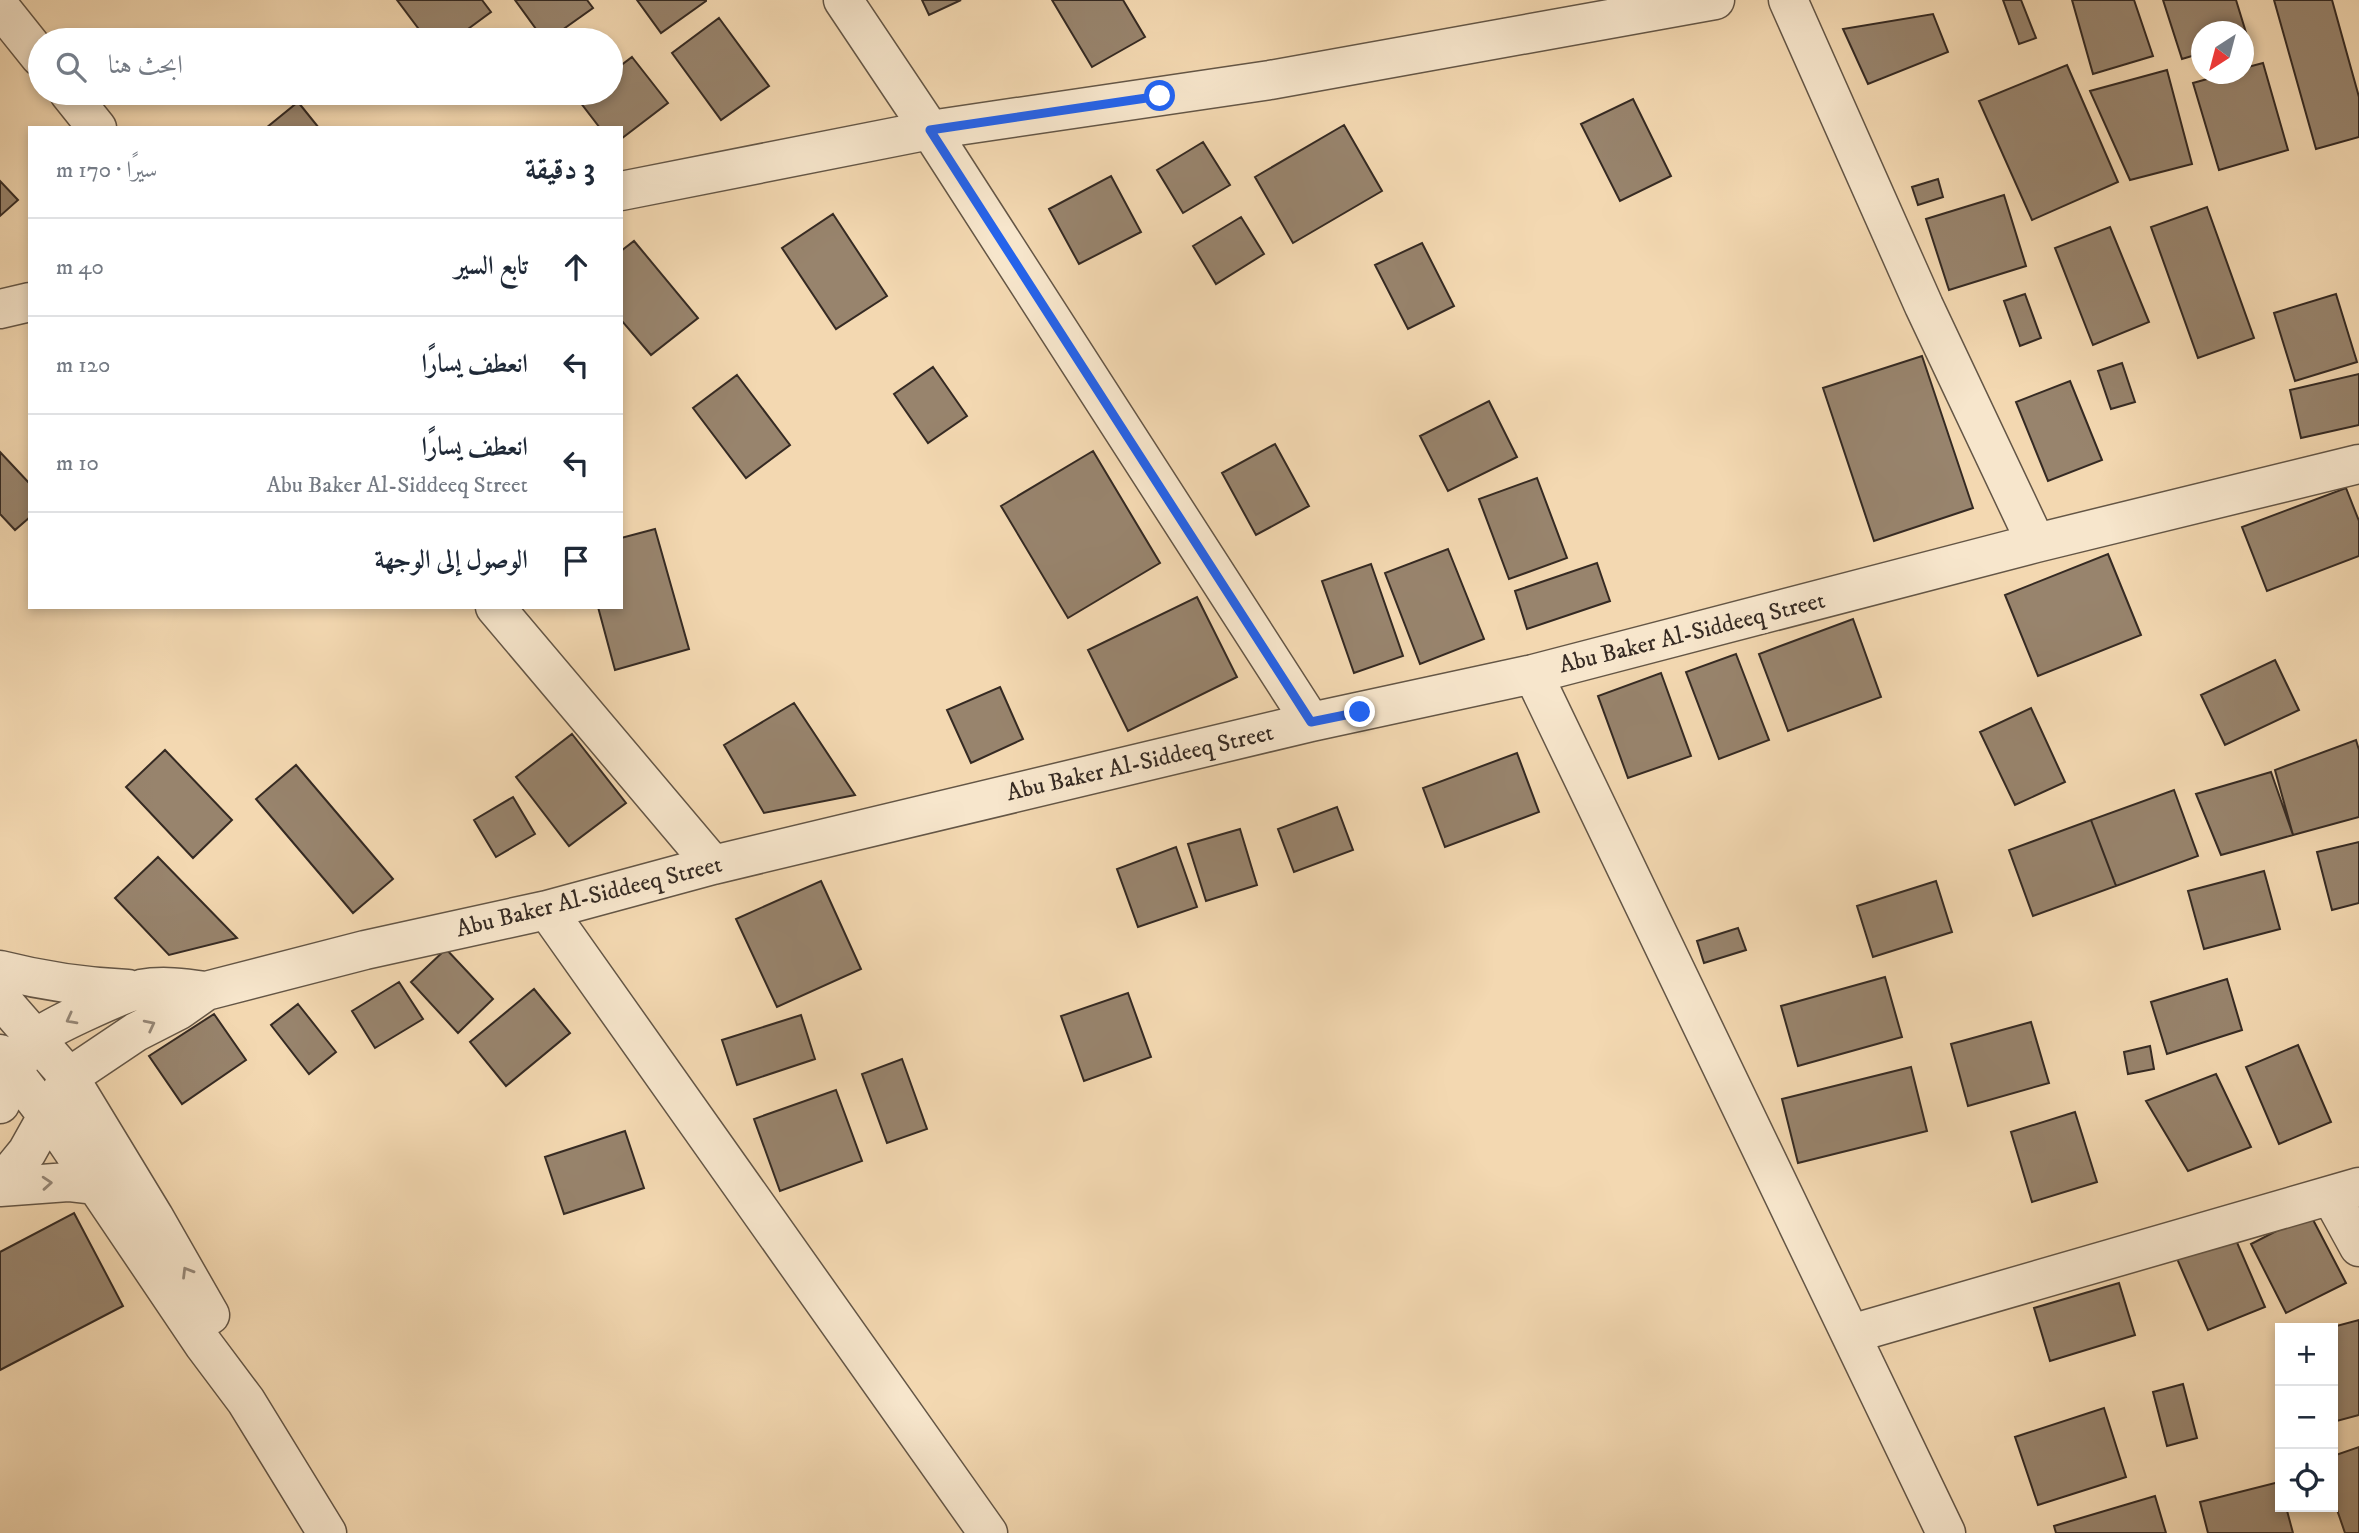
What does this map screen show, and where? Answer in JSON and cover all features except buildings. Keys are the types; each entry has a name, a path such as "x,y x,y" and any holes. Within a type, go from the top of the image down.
{"street":[{"path":"843,0 930,130 1311,722"},
{"path":"623,191 930,130 1270,79 1716,0"},
{"path":"1788,0 1924,306 2036,544"},
{"path":"0,7 28,42"},
{"path":"79,105 95,126"},
{"path":"0,309 28,302"},
{"name":"Abu Baker Al-Siddeeq Street","path":"36,1038 82,1014 140,990 178,988 206,991 365,950 547,910 713,865 1311,722 1533,674 2359,464"},
{"path":"497,609 713,865"},
{"path":"1533,674 1946,1533"},
{"path":"547,910 988,1533"},
{"path":"0,970 34,979 85,987 140,990"},
{"name":"Abu Baker Al-Siddeeq Street","path":"0,1186 27,1152 69,1077 136,1032 179,1010 206,991"},
{"path":"0,998 69,1077 194,1284 246,1401"},
{"path":"36,1038 5,1077 47,1116 65,1139 204,1345 246,1401 327,1533"},
{"path":"0,1186 68,1181 94,1185"},
{"path":"1851,1334 2345,1191 2359,1247"}],"route":[{"path":"1160,96 930,130 1311,722 1360,712"}]}
